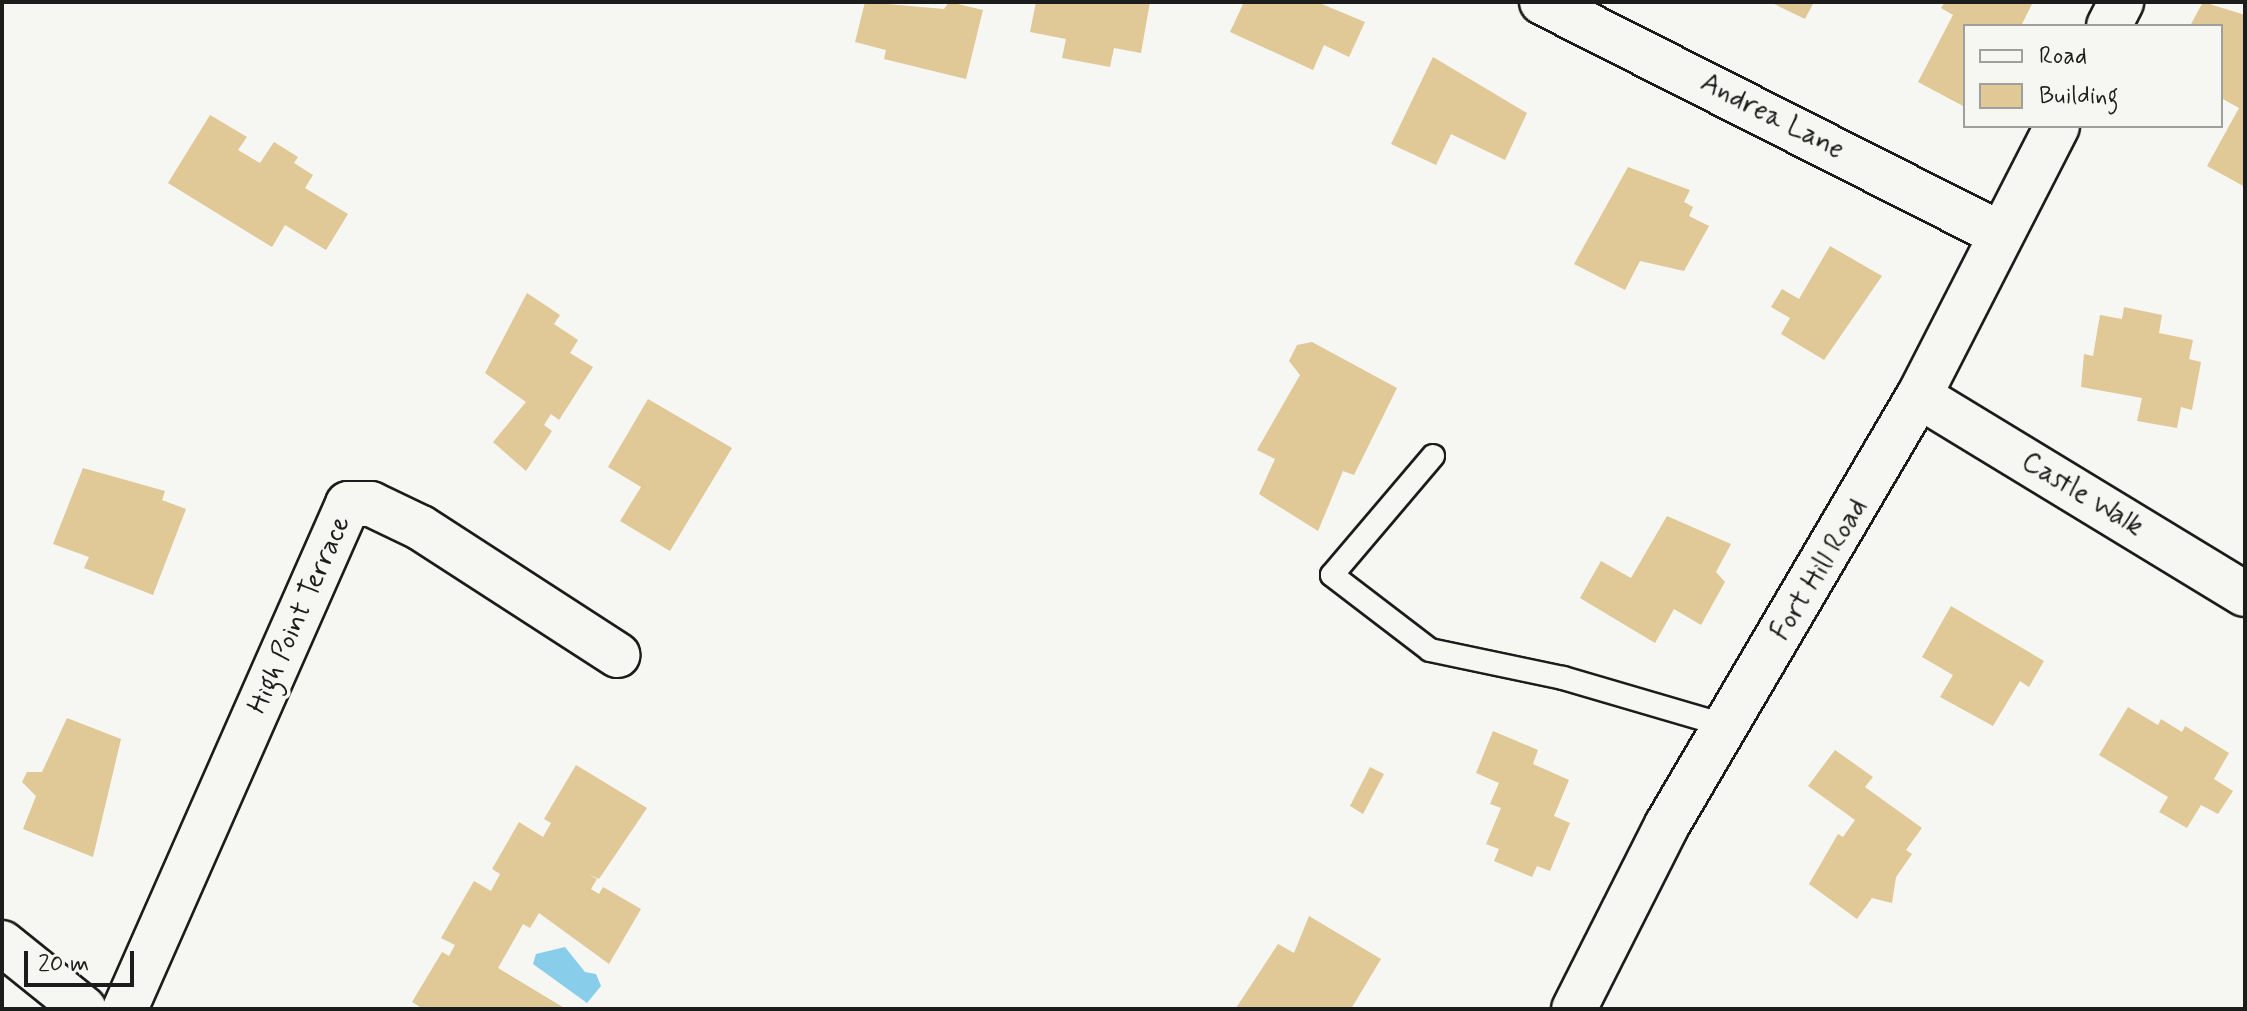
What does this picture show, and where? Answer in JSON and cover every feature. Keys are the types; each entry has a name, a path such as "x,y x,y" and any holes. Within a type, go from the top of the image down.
{"street":[{"name":"Andrea Lane","path":"1542,2 2000,234"},
{"path":"2110,24 2121,2"},
{"name":"Fort Hill Road","path":"1574,1009 1667,825 1919,396 2056,128"},
{"name":"Castle Walk","path":"1919,396 2245,594"},
{"name":"High Point Terrace","path":"125,1009 348,504 371,504 421,528 617,655"},
{"path":"2,943 84,1009"}],"lane":[{"path":"1433,456 1332,575 1430,650 1563,678 1727,726"}],"water":[{"path":"565,947 585,972 596,974 601,986 587,1003 533,964 536,954"}],"building":[{"path":"865,2 944,9 949,2 983,10 966,79 884,59 886,50 855,42"},
{"path":"1036,2 1150,2 1141,53 1114,48 1110,67 1062,58 1066,39 1030,32"},
{"path":"1244,2 1317,2 1365,22 1349,57 1324,45 1313,70 1230,32"},
{"path":"1770,2 1814,2 1805,19"},
{"path":"1945,2 2033,2 2022,24 1963,24 1963,106 1918,82 1953,15 1941,8"},
{"path":"2203,2 2245,15 2245,187 2207,166 2239,108 2223,99 2223,24 2191,24"},
{"path":"1433,57 1527,113 1505,160 1451,134 1436,165 1391,144"},
{"path":"210,115 247,137 238,150 260,163 274,142 298,157 294,163 313,175 305,188 348,214 326,250 285,225 272,247 168,183"},
{"path":"1628,167 1690,190 1684,202 1693,207 1689,216 1709,226 1684,271 1640,261 1625,290 1574,264"},
{"path":"1830,246 1882,276 1824,360 1781,334 1790,318 1771,307 1782,289 1799,299"},
{"path":"527,293 560,315 554,324 578,340 570,353 593,367 559,420 551,414 544,425 552,431 526,471 493,442 526,402 485,373"},
{"path":"2124,307 2162,315 2159,333 2193,340 2189,359 2201,362 2192,410 2181,407 2177,428 2137,421 2142,398 2081,387 2084,354 2093,356 2100,315 2122,319"},
{"path":"1312,342 1397,388 1354,475 1343,471 1318,531 1259,494 1275,459 1257,450 1300,375 1289,361 1297,345"},
{"path":"648,399 732,448 670,551 620,521 641,487 608,467"},
{"path":"83,468 165,491 162,500 186,509 153,595 84,568 89,557 53,544"},
{"path":"1667,516 1731,544 1716,572 1725,582 1701,625 1674,609 1655,643 1580,598 1601,561 1631,578"},
{"path":"1951,606 2044,661 2029,687 2020,681 1993,726 1940,697 1953,675 1922,657"},
{"path":"2128,707 2158,725 2161,719 2182,732 2185,726 2229,753 2214,779 2233,791 2218,814 2201,805 2187,828 2159,812 2168,797 2099,755"},
{"path":"67,718 121,739 93,857 23,829 36,796 22,782 27,772 42,772"},
{"path":"1493,731 1538,750 1533,764 1569,780 1554,816 1570,823 1550,871 1537,866 1532,877 1494,861 1499,849 1486,844 1501,808 1490,804 1499,783 1476,773"},
{"path":"1835,750 1873,777 1865,787 1922,828 1906,850 1912,854 1896,877 1892,903 1872,898 1857,919 1809,884 1838,834 1843,837 1855,820 1808,786"},
{"path":"576,765 647,808 599,879 588,874 597,879 591,889 599,894 603,887 641,909 609,964 539,913 530,928 523,924 498,968 566,1009 423,1009 412,1002 442,952 449,956 455,945 441,938 474,881 491,891 500,874 492,869 519,822 543,837 551,823 544,819"},
{"path":"1370,767 1384,774 1363,814 1350,806"},
{"path":"1309,916 1381,959 1351,1009 1236,1008 1278,944 1294,953"}]}
